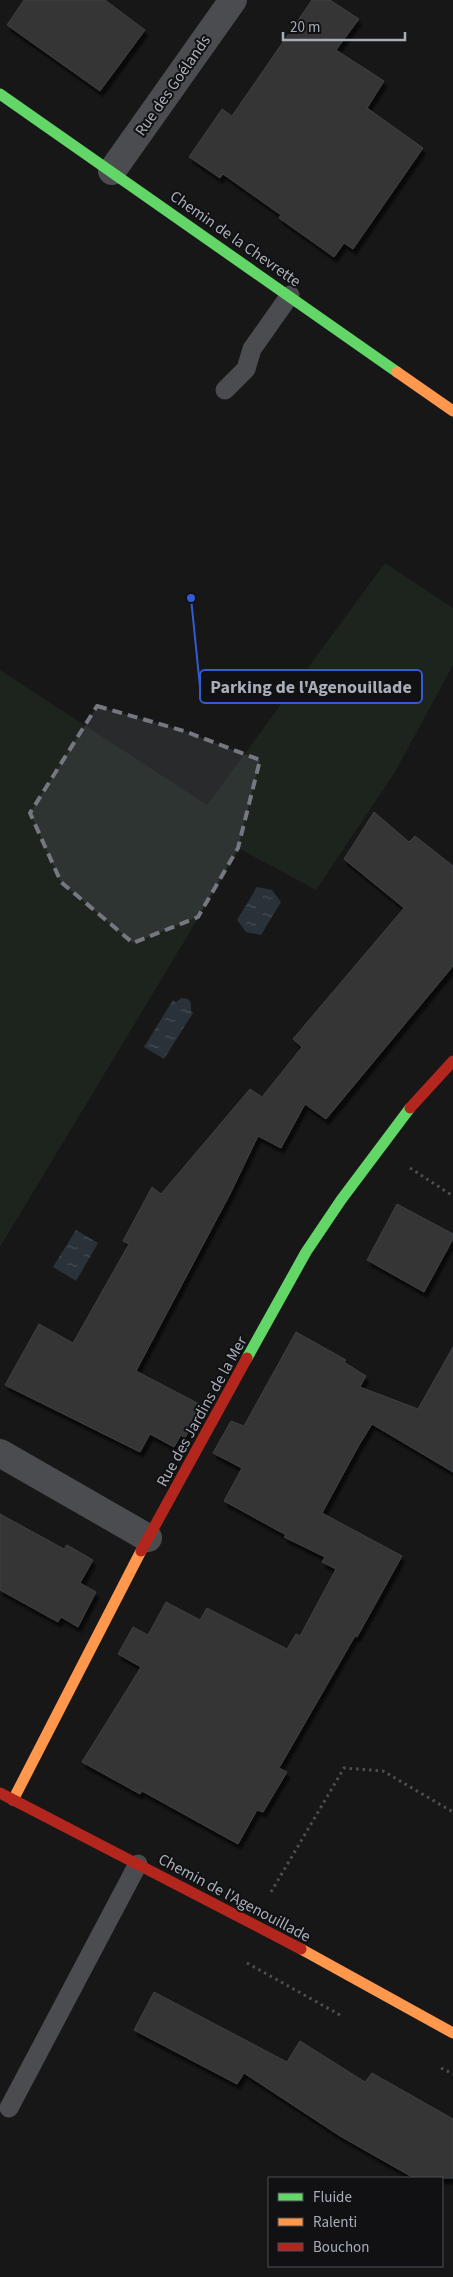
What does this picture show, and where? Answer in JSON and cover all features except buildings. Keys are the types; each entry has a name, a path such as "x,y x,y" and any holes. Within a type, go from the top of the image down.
{"street":[{"name":"Rue des Goélands","path":"112,171 233,0"},
{"name":"Chemin de la Chevrette","path":"0,94 290,295 453,411"},
{"name":"Rue des Jardins de la Mer","path":"12,1800 148,1538 306,1252 417,1099 453,1061"},
{"path":"0,1453 148,1538"},
{"name":"Chemin de l'Agenouillade","path":"0,1793 253,1923 453,2033"}],"lane":[{"path":"225,390 246,369 252,350 290,295"},
{"path":"8,2108 138,1864"}],"path":[{"path":"380,1148 453,1196"},
{"path":"253,1923 344,1768 382,1771 453,1812"}],"highlighted area":[{"path":"97,706 184,731 260,760 238,848 198,917 133,943 61,882 30,813"}],"shaded area":[{"path":"385,563 453,608 453,665 395,772 316,890 240,849 0,1247 0,670 207,805"}],"water":[{"path":"257,887 272,890 281,902 261,935 246,932 237,920"},
{"path":"182,998 188,999 191,1003 191,1011 193,1013 164,1059 144,1047 173,1000 176,1002"},
{"path":"76,1230 98,1243 76,1281 53,1267"}],"traffic: fast":[{"path":"0,94 397,372"},
{"path":"247,1358 306,1252 341,1200 410,1108"}],"traffic: slow":[{"path":"397,372 453,411"},
{"path":"13,1800 141,1551"},
{"path":"301,1949 453,2033"}],"traffic: jam":[{"path":"410,1108 453,1061"},
{"path":"141,1551 247,1358"},
{"path":"0,1793 301,1949"}],"place":[{"name":"Parking de l'Agenouillade","path":"191,598"}]}
